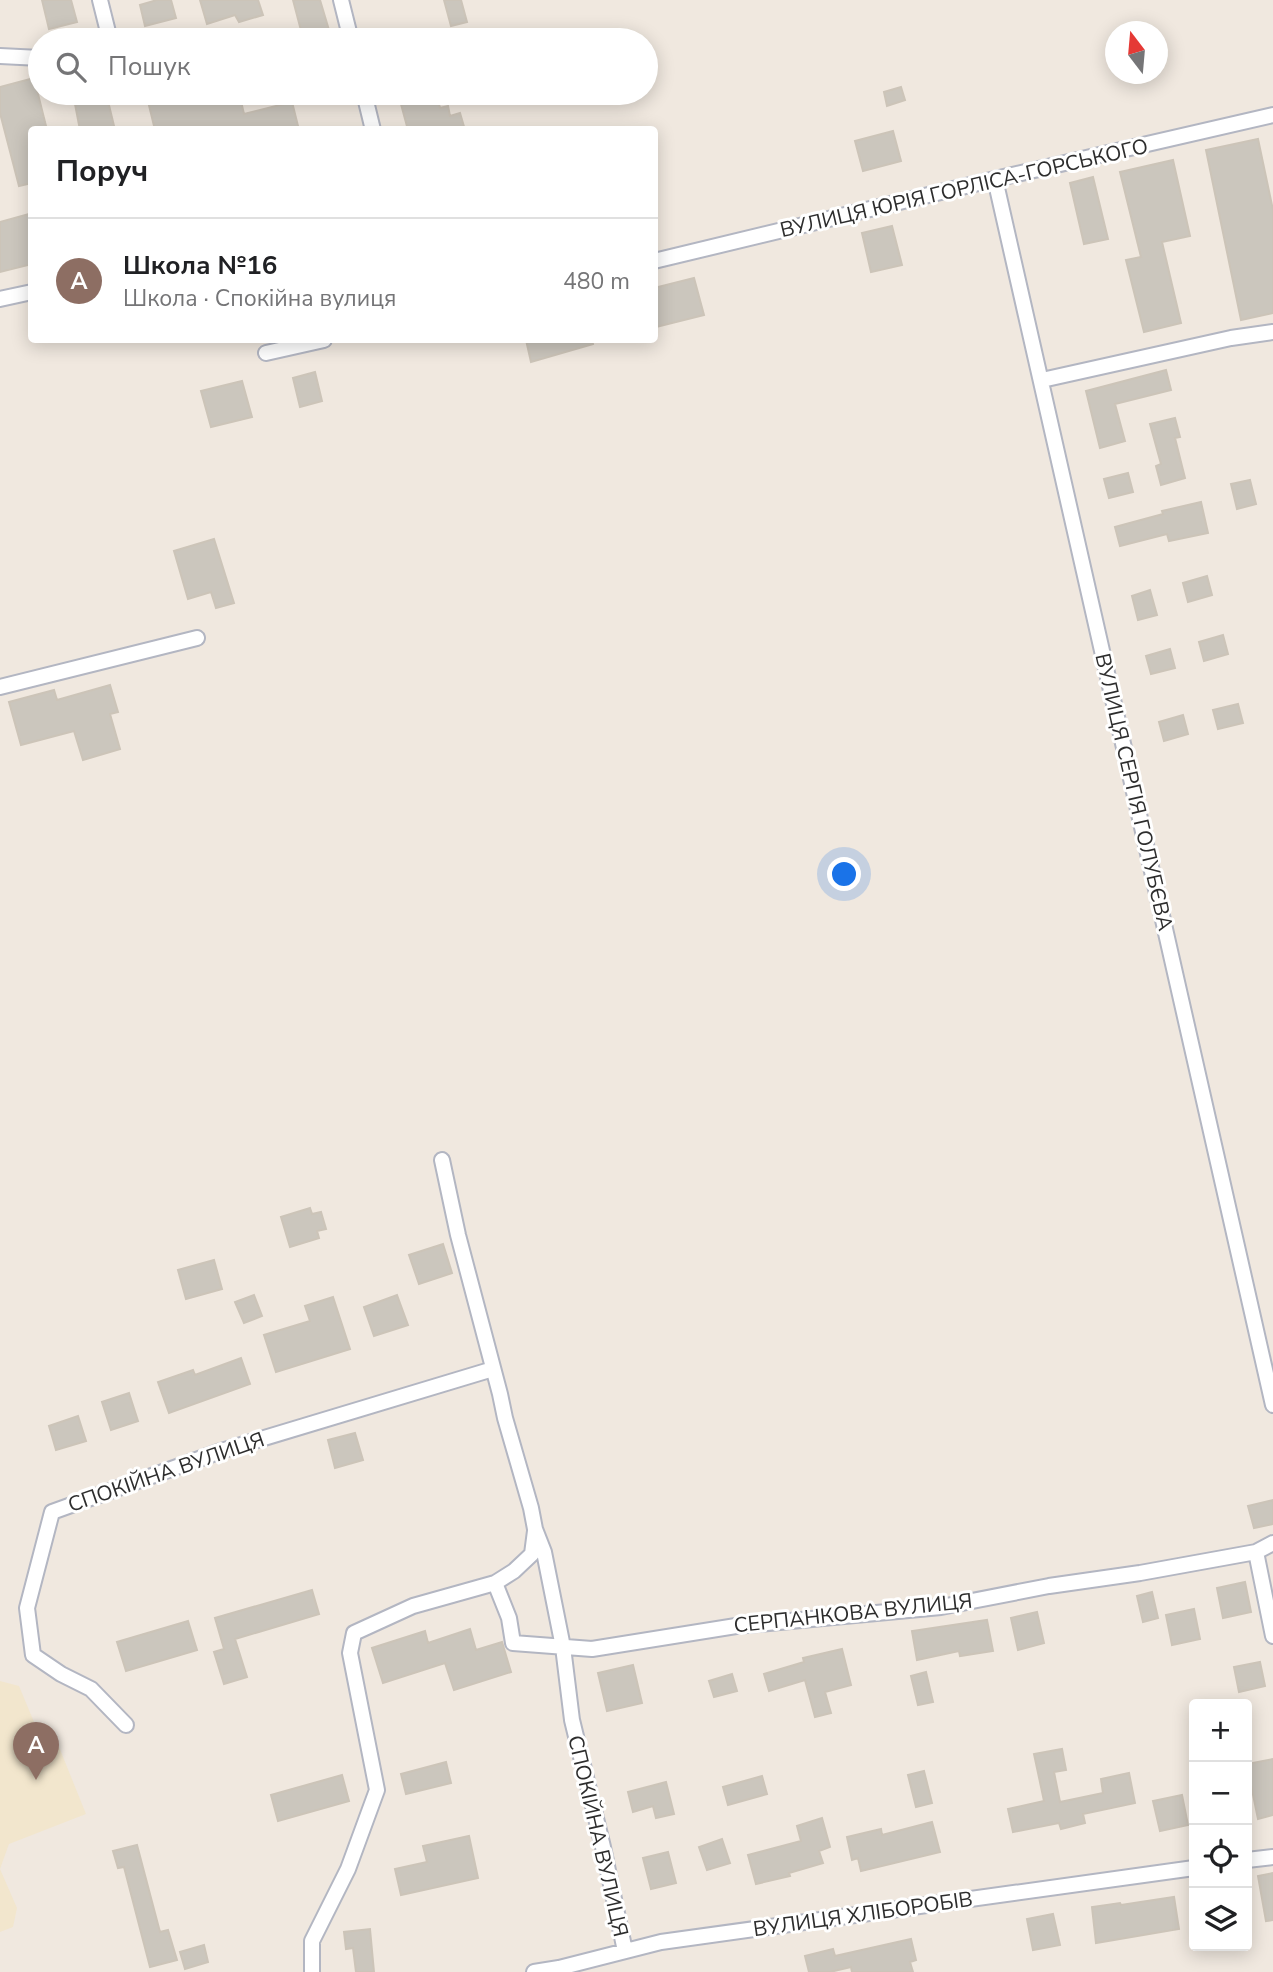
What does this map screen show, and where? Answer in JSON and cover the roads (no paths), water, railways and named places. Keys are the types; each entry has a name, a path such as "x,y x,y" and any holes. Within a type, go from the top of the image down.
{"street":[{"path":"100,0 107,28"},
{"path":"341,0 348,28"},
{"path":"0,56 28,57"},
{"path":"367,105 372,126"},
{"name":"ВУЛИЦЯ ЮРІЯ ГОРЛІСА-ГОРСЬКОГО","path":"658,260 1273,115"},
{"name":"ВУЛИЦЯ СЕРГІЯ ГОЛУБЄВА","path":"995,179 1273,1405"},
{"path":"0,299 28,293"},
{"path":"1041,380 1231,338 1273,332"},
{"path":"266,353 311,343"},
{"path":"0,687 197,638"},
{"name":"СПОКІЙНА ВУЛИЦЯ","path":"442,1160 458,1235 505,1418 535,1529 544,1552 564,1647 572,1720 625,1951"},
{"name":"СПОКІЙНА ВУЛИЦЯ","path":"126,1724 91,1689 61,1674 33,1655 27,1608 52,1512 221,1451 493,1369"},
{"path":"312,1972 312,1941 348,1869 377,1790 350,1653 354,1633 413,1606 495,1583 514,1572 532,1553 535,1529"},
{"name":"СЕРПАНКОВА ВУЛИЦЯ","path":"495,1583 509,1618 513,1643 592,1649 736,1626 941,1606 1256,1552 1273,1542"},
{"path":"1256,1552 1273,1636"},
{"path":"1252,1859 1273,1857"},
{"name":"ВУЛИЦЯ ХЛІБОРОБІВ","path":"534,1972 661,1942 1189,1869"}],"place":[{"name":"Школа №16","path":"36,1780"}]}
